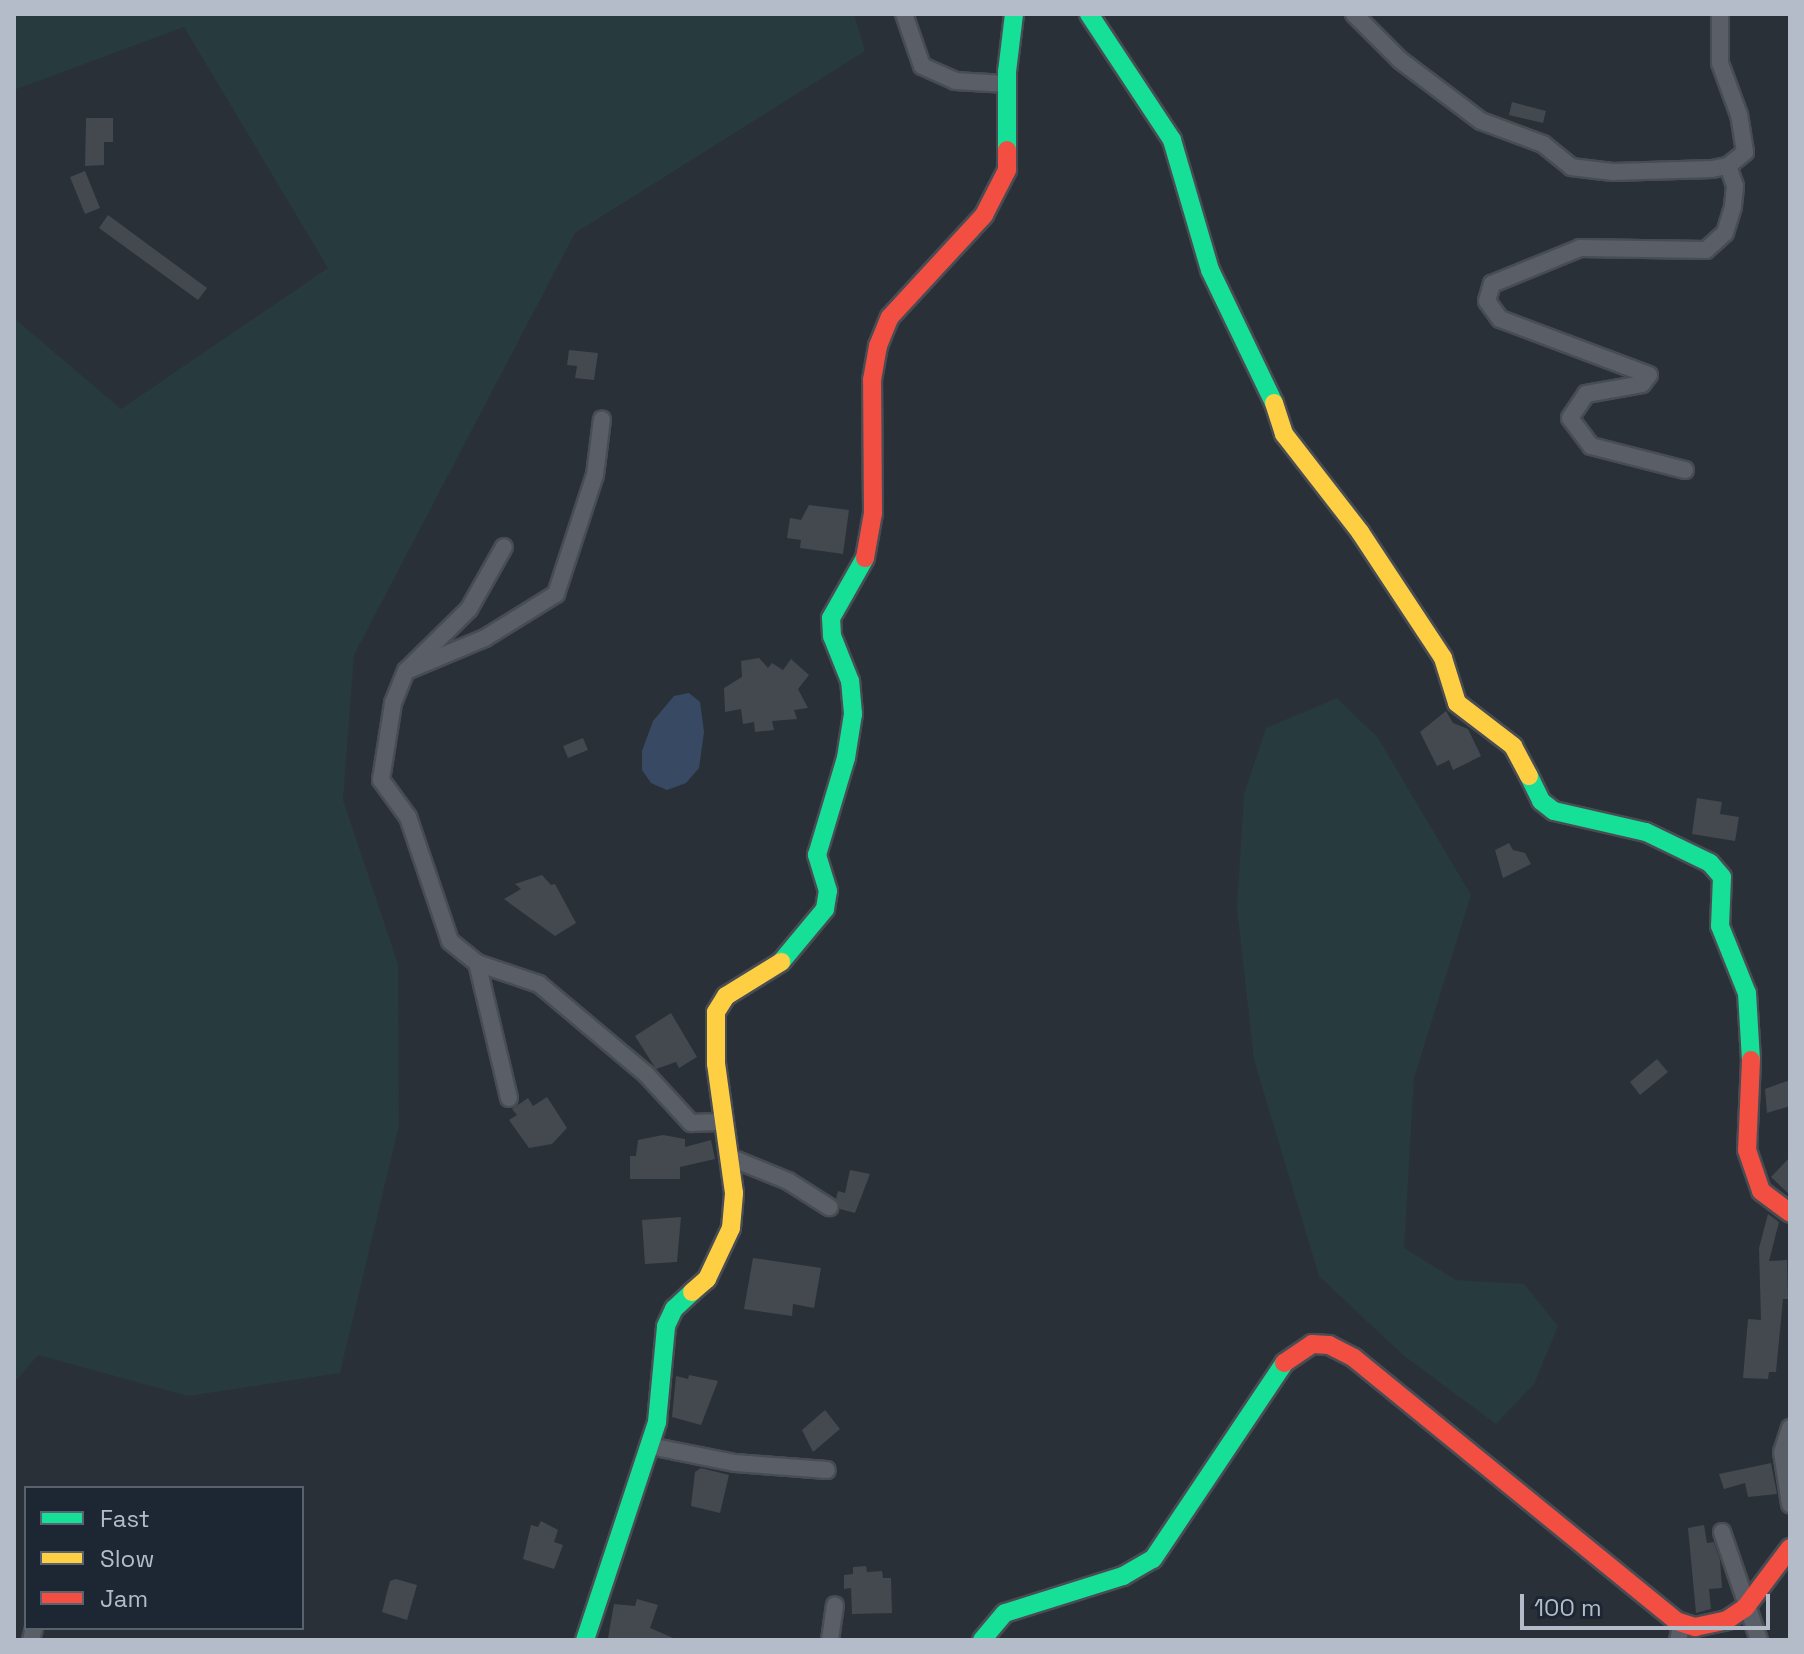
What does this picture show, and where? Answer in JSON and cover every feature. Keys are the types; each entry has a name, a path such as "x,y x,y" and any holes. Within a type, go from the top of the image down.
{"street":[{"path":"904,14 922,66 955,81 1007,84"},
{"path":"585,1640 650,1446 666,1326 674,1309 707,1279 731,1228 729,1157 716,1012 726,996 768,975 797,948 825,909 828,891 817,855 846,758 853,714 850,681 832,636 831,618 865,558 871,528 872,380 878,346 890,317 952,255 999,189 1011,139 1007,84 1014,14"},
{"path":"1089,14 1172,140 1205,256 1272,397 1284,434 1360,532 1443,658 1457,703 1513,746 1541,801 1554,811 1646,832 1710,863 1722,877 1720,926 1747,993 1752,1023 1747,1150 1761,1191 1790,1213"},
{"path":"1354,14 1454,103 1494,127 1543,144 1571,167 1613,172 1728,166 1745,152 1739,115 1720,63 1720,14"},
{"path":"1685,470 1591,446 1570,418 1586,394 1642,384 1649,375 1500,319 1487,301 1492,284 1580,248 1706,250 1725,233 1733,206 1735,186 1728,166"},
{"path":"406,671 485,638 556,594 595,475 602,419"},
{"path":"504,547 469,609 406,671 393,703 381,780 408,817 450,941 477,963 539,984 646,1074 691,1123 725,1122"},
{"path":"477,963 509,1098"},
{"path":"729,1157 788,1181 829,1207"},
{"path":"982,1640 1005,1613 1123,1576 1153,1559 1285,1362 1312,1344 1329,1345 1354,1358 1560,1524 1680,1631 1716,1626 1745,1608 1790,1548"},
{"path":"1790,1428 1782,1452 1790,1504"},
{"path":"650,1446 735,1463 827,1470"},
{"path":"1722,1532 1745,1608 1759,1640"},
{"path":"830,1640 835,1605"}],"green space":[{"path":"14,14 854,14 865,51 575,233 354,655 343,800 398,964 399,1125 340,1373 188,1396 38,1355 14,1383 14,318 121,409 328,268 184,27 14,90"},
{"path":"1337,698 1378,738 1471,895 1414,1078 1404,1248 1456,1280 1524,1284 1558,1326 1534,1384 1496,1424 1403,1355 1319,1276 1254,1060 1237,908 1244,794 1266,728"}],"water":[{"path":"689,693 700,702 704,732 699,768 686,783 667,790 651,783 642,770 642,751 653,721 674,696"}],"building":[{"path":"1512,102 1546,111 1543,123 1509,115"},
{"path":"86,118 113,118 113,142 104,142 104,165 85,166"},
{"path":"85,171 100,208 85,214 70,177"},
{"path":"108,215 207,288 198,300 99,228"},
{"path":"569,350 598,353 594,380 575,378 577,366 567,365"},
{"path":"809,505 849,510 843,554 800,548 801,540 787,538 790,518 801,520"},
{"path":"759,658 768,668 772,663 783,670 791,659 809,675 798,689 808,708 794,710 797,719 772,721 774,730 755,732 754,722 743,724 741,709 725,712 724,688 742,677 741,661"},
{"path":"1446,711 1453,723 1468,729 1481,756 1453,770 1449,760 1437,766 1420,732"},
{"path":"583,738 588,750 568,758 563,746"},
{"path":"1697,798 1722,802 1720,814 1739,817 1735,841 1692,834"},
{"path":"1509,843 1513,850 1525,853 1531,864 1503,878 1495,850"},
{"path":"542,875 551,885 555,884 576,923 555,936 504,899 521,889 515,884"},
{"path":"671,1013 697,1057 679,1068 676,1062 656,1069 635,1036"},
{"path":"1657,1059 1668,1072 1640,1095 1630,1082"},
{"path":"1790,1080 1790,1106 1767,1113 1765,1089"},
{"path":"547,1097 567,1128 552,1144 529,1148 509,1120 517,1115 512,1109 528,1098 533,1106"},
{"path":"663,1135 685,1139 685,1147 711,1140 715,1159 680,1167 680,1179 630,1179 630,1156 636,1156 638,1140"},
{"path":"1790,1157 1790,1195 1771,1177"},
{"path":"850,1170 870,1174 855,1213 840,1209 836,1199 838,1191 845,1193"},
{"path":"1768,1214 1779,1222 1769,1261 1787,1260 1788,1299 1783,1299 1776,1372 1769,1372 1768,1379 1743,1378 1748,1319 1761,1320 1759,1248"},
{"path":"681,1217 677,1262 645,1264 642,1220"},
{"path":"753,1258 821,1268 814,1308 793,1304 792,1316 744,1309"},
{"path":"689,1375 718,1381 701,1425 672,1417 676,1376 688,1379"},
{"path":"825,1410 840,1429 813,1452 802,1430"},
{"path":"1771,1463 1777,1494 1748,1497 1745,1483 1724,1489 1719,1474"},
{"path":"701,1468 729,1475 720,1513 691,1506 695,1472"},
{"path":"541,1521 558,1530 554,1542 563,1545 554,1569 523,1559 531,1525 538,1527"},
{"path":"1704,1525 1707,1543 1714,1542 1720,1560 1722,1588 1709,1589 1711,1609 1696,1613 1688,1528"},
{"path":"866,1566 867,1572 882,1571 883,1578 891,1578 892,1613 852,1614 851,1588 844,1589 844,1575 853,1574 853,1567"},
{"path":"396,1579 417,1585 407,1620 382,1612 390,1581"},
{"path":"637,1599 658,1605 650,1628 678,1640 608,1638 614,1604 635,1606"}],"traffic: fast":[{"path":"1007,150 1007,72 1014,14"},
{"path":"1089,14 1172,140 1210,270 1274,403"},
{"path":"781,962 825,909 828,891 817,855 846,758 853,714 850,681 832,636 831,618 865,558"},
{"path":"1529,776 1541,801 1554,811 1646,832 1710,863 1722,877 1720,926 1747,993 1751,1060"},
{"path":"585,1640 657,1422 666,1326 674,1309 692,1292"},
{"path":"982,1640 1005,1613 1123,1576 1153,1559 1284,1363"}],"traffic: slow":[{"path":"1274,403 1284,434 1360,532 1443,658 1457,703 1513,746 1529,776"},
{"path":"692,1292 707,1279 731,1228 734,1193 716,1064 716,1012 726,996 781,962"}],"traffic: jam":[{"path":"865,558 873,513 872,380 878,346 890,317 984,215 1007,170 1007,150"},
{"path":"1751,1060 1747,1150 1761,1191 1790,1213"},
{"path":"1284,1363 1312,1344 1329,1345 1354,1358 1676,1621 1695,1627 1727,1620 1745,1608 1790,1548"}]}
